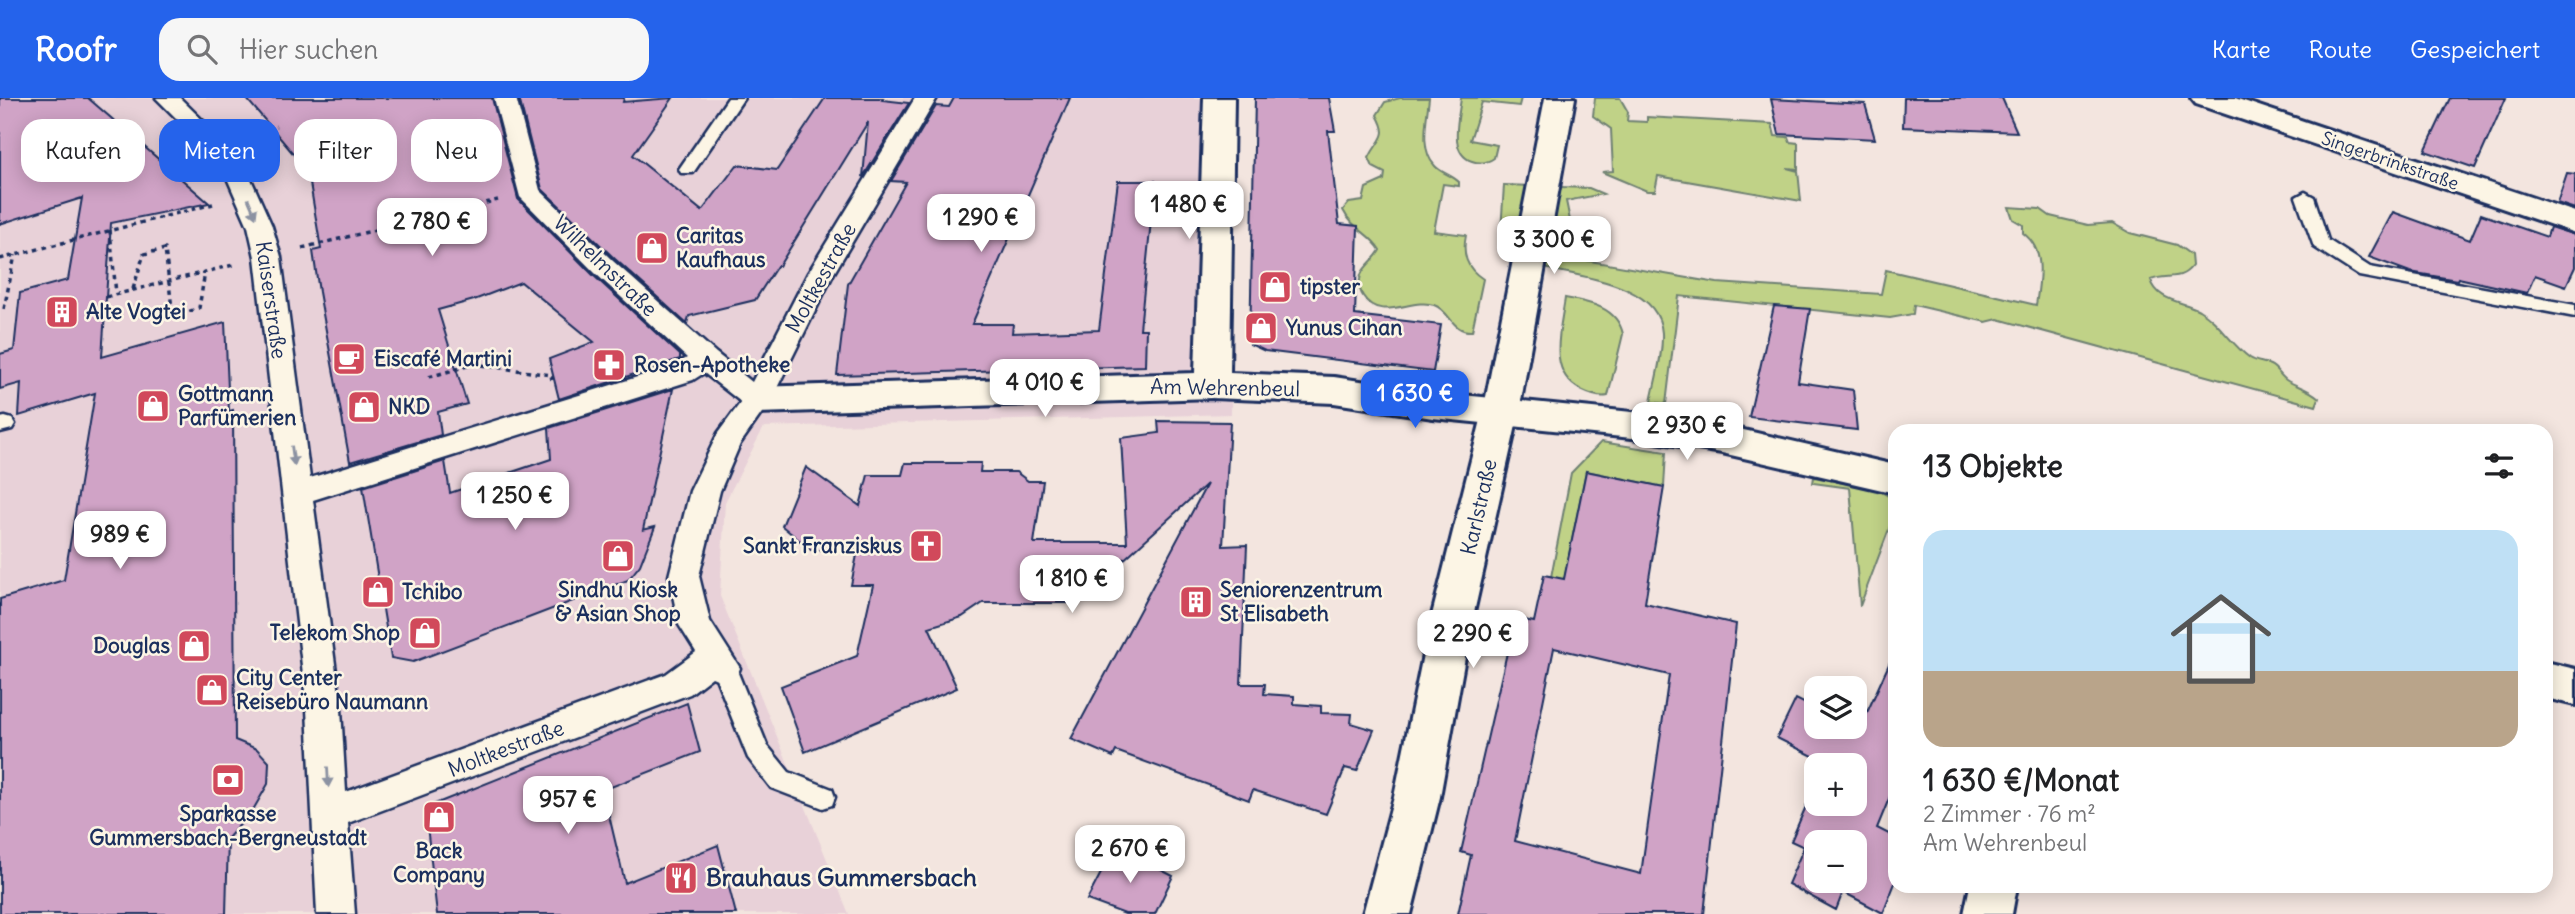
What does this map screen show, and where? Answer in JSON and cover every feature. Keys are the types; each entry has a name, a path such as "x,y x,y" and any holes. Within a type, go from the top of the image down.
{"street":[{"name":"Kaiserstraße","path":"167,98 230,159 249,201 268,257 324,709 336,914"},
{"path":"505,98 529,192"},
{"name":"Moltkestraße","path":"330,814 678,684 720,662 695,625 684,576 705,491 728,440 757,400 821,273 926,98"},
{"path":"1212,385 1219,98"},
{"name":"Singerbrinkstraße","path":"2206,98 2575,223"},
{"name":"Karlstraße","path":"1387,914 1417,797 1448,635 1501,412 1559,102"},
{"name":"Wilhelmstraße","path":"529,192 604,267 706,359 757,400"},
{"path":"298,493 683,373 706,359"},
{"name":"Am Wehrenbeul","path":"757,400 1212,385 1334,390 1501,412 1632,425 1722,439 1888,477"},
{"path":"2553,682 2575,687"},
{"path":"1987,914 1992,893"}],"lane":[{"path":"687,169 736,98"},
{"path":"2305,197 2320,243 2365,272 2575,312"},
{"path":"720,662 757,751 780,780 823,796"}],"path":[{"path":"268,257 529,192"},
{"path":"0,259 209,205 249,201"},
{"path":"110,230 116,294"},
{"path":"133,290 144,254 165,249 173,317 199,308 205,272"},
{"path":"4,309 15,255"},
{"path":"106,297 222,267"},
{"path":"429,377 474,364 551,376 562,410"}],"shaded area":[{"path":"0,98 1236,98 1231,414 764,427 725,502 720,596 849,914 0,914"}],"green space":[{"path":"1400,98 1429,98 1425,134 1427,151 1437,168 1459,182 1459,186 1443,184 1434,231 1466,235 1467,260 1483,279 1472,331 1455,325 1434,305 1425,303 1378,308 1370,304 1361,291 1362,272 1380,250 1351,222 1343,210 1349,203 1363,201 1366,188 1384,180 1385,173 1373,167 1369,158 1383,133 1377,115 1385,102"},
{"path":"1461,98 1521,98 1519,106 1482,102 1470,140 1497,145 1494,158 1489,161 1472,161 1460,150 1457,143 1457,124"},
{"path":"1595,98 1620,98 1628,112 1627,121 1647,122 1647,117 1772,124 1775,136 1788,137 1790,142 1798,143 1798,169 1787,168 1798,171 1801,201 1658,176 1655,191 1647,191 1602,172 1613,171 1611,129 1593,116"},
{"path":"1504,185 1589,188 1603,194 1566,201 1578,259 1717,283 1881,294 1886,270 2036,305 2040,275 2038,256 2023,233 2023,225 2013,219 2009,207 2040,209 2050,216 2088,225 2112,223 2130,233 2177,245 2191,255 2192,266 2187,271 2178,276 2151,280 2154,287 2171,300 2199,310 2250,358 2272,366 2286,380 2319,398 2316,406 1998,319 1986,322 1914,305 1913,314 1890,318 1679,296 1666,404 1651,402 1662,341 1656,313 1641,298 1621,287 1503,255 1500,247"},
{"path":"1565,298 1601,307 1620,325 1623,334 1608,396 1598,396 1581,390 1570,382 1563,372 1558,349"},
{"path":"1601,442 1666,452 1664,487 1586,471 1564,580 1551,577 1571,473"},
{"path":"1814,477 1878,490 1888,496 1888,532 1860,606 1850,488 1813,483"}],"building":[{"path":"0,98 88,98 112,119 21,119 21,182 145,182 145,147 159,160 159,182 185,182 209,203 111,223 102,357 225,322 229,411 233,410 235,740 257,749 269,762 268,784 253,810 228,838 226,914 0,914 0,599 64,580 95,393 19,416 21,383 0,389 0,354 14,350 20,293 68,280 82,198 0,224"},
{"path":"246,98 492,98 497,119 411,119 411,182 502,182 502,137 518,199 593,275 680,355 680,359 559,399 549,359 594,342 521,282 438,310 467,404 438,412 441,435 350,462 313,251 321,249 310,182 397,182 397,119 294,119 294,155 280,138 280,119 264,119"},
{"path":"519,98 624,98 623,102 673,98 633,155 702,211 737,165 777,170 825,98 883,98 882,100 909,103 863,177 868,122 755,300 689,316 687,324 542,189"},
{"path":"954,98 1070,98 972,324 1013,324 1012,333 1099,330 1118,181 1155,181 1140,329 1146,329 1145,366 837,375 848,284 906,182 891,181 936,106 949,107"},
{"path":"1255,98 1329,98 1335,131 1328,131 1339,224 1358,226 1355,315 1441,325 1433,372 1265,351 1250,344"},
{"path":"1904,98 2002,98 2017,132 1903,127"},
{"path":"2450,98 2506,98 2475,168 2425,151"},
{"path":"1771,99 1865,104 1875,139 1779,134"},
{"path":"2567,173 2575,174 2575,209 2557,203"},
{"path":"2393,212 2470,240 2481,214 2547,237 2550,227 2575,235 2575,267 2566,286 2535,275 2527,293 2458,278 2457,280 2410,272 2369,257"},
{"path":"1774,306 1810,309 1798,382 1853,390 1857,430 1749,417"},
{"path":"673,389 643,530 655,527 640,565 628,580 413,662 391,658 363,487 445,461 450,493 551,459 549,428"},
{"path":"1158,421 1230,422 1223,546 1247,545 1241,684 1265,684 1264,694 1294,696 1294,704 1321,706 1321,713 1352,714 1351,723 1374,730 1357,771 1345,768 1326,814 1253,790 1249,800 1116,751 1113,757 1071,739 1207,484 1076,603 983,603 962,617 929,627 957,688 805,752 781,686 857,656 873,585 851,585 858,550 811,550 782,526 806,467 860,506 868,475 902,475 905,463 981,463 980,472 1016,472 1028,481 1043,481 1034,543 1127,543 1121,438 1159,433"},
{"path":"1586,471 1664,487 1645,603 1736,624 1704,914 1458,914 1471,855 1461,852 1515,618 1534,622 1544,575 1564,579","holes":["1554,648 1669,675 1641,874 1515,841"]},
{"path":"1888,666 1888,801 1877,828 1888,834 1888,893 1891,893 1883,913 1845,893 1867,893 1867,830 1804,830 1804,847 1791,841 1804,811 1804,816 1867,816 1867,753 1807,753 1777,738 1796,699 1804,703 1804,739 1867,739 1867,712"},
{"path":"687,703 700,752 603,790 625,883 718,845 736,914 437,914 425,808"},
{"path":"1115,846 1173,876 1155,914 1125,914 1087,900"},
{"path":"1804,847 1804,893 1788,884"},
{"path":"1805,893 1843,893 1836,910"}],"place":[{"name":"Caritas Kaufhaus","path":"652,248"},
{"name":"tipster","path":"1275,287"},
{"name":"Alte Vogtei","path":"62,312"},
{"name":"Yunus Cihan","path":"1261,328"},
{"name":"Eiscafé Martini","path":"349,359"},
{"name":"Rosen-Apotheke","path":"609,365"},
{"name":"Gottmann Parfümerien","path":"153,406"},
{"name":"NKD","path":"364,407"},
{"name":"Sankt Franziskus","path":"926,546"},
{"name":"Sindhu Kiosk & Asian Shop","path":"618,556"},
{"name":"Tchibo","path":"378,592"},
{"name":"Seniorenzentrum St Elisabeth","path":"1196,602"},
{"name":"Telekom Shop","path":"425,633"},
{"name":"Douglas","path":"194,646"},
{"name":"City Center Reisebüro Naumann","path":"212,690"},
{"name":"Sparkasse Gummersbach-Bergneustadt","path":"228,780"},
{"name":"Back Company","path":"439,817"},
{"name":"Brauhaus Gummersbach","path":"681,878"}]}
